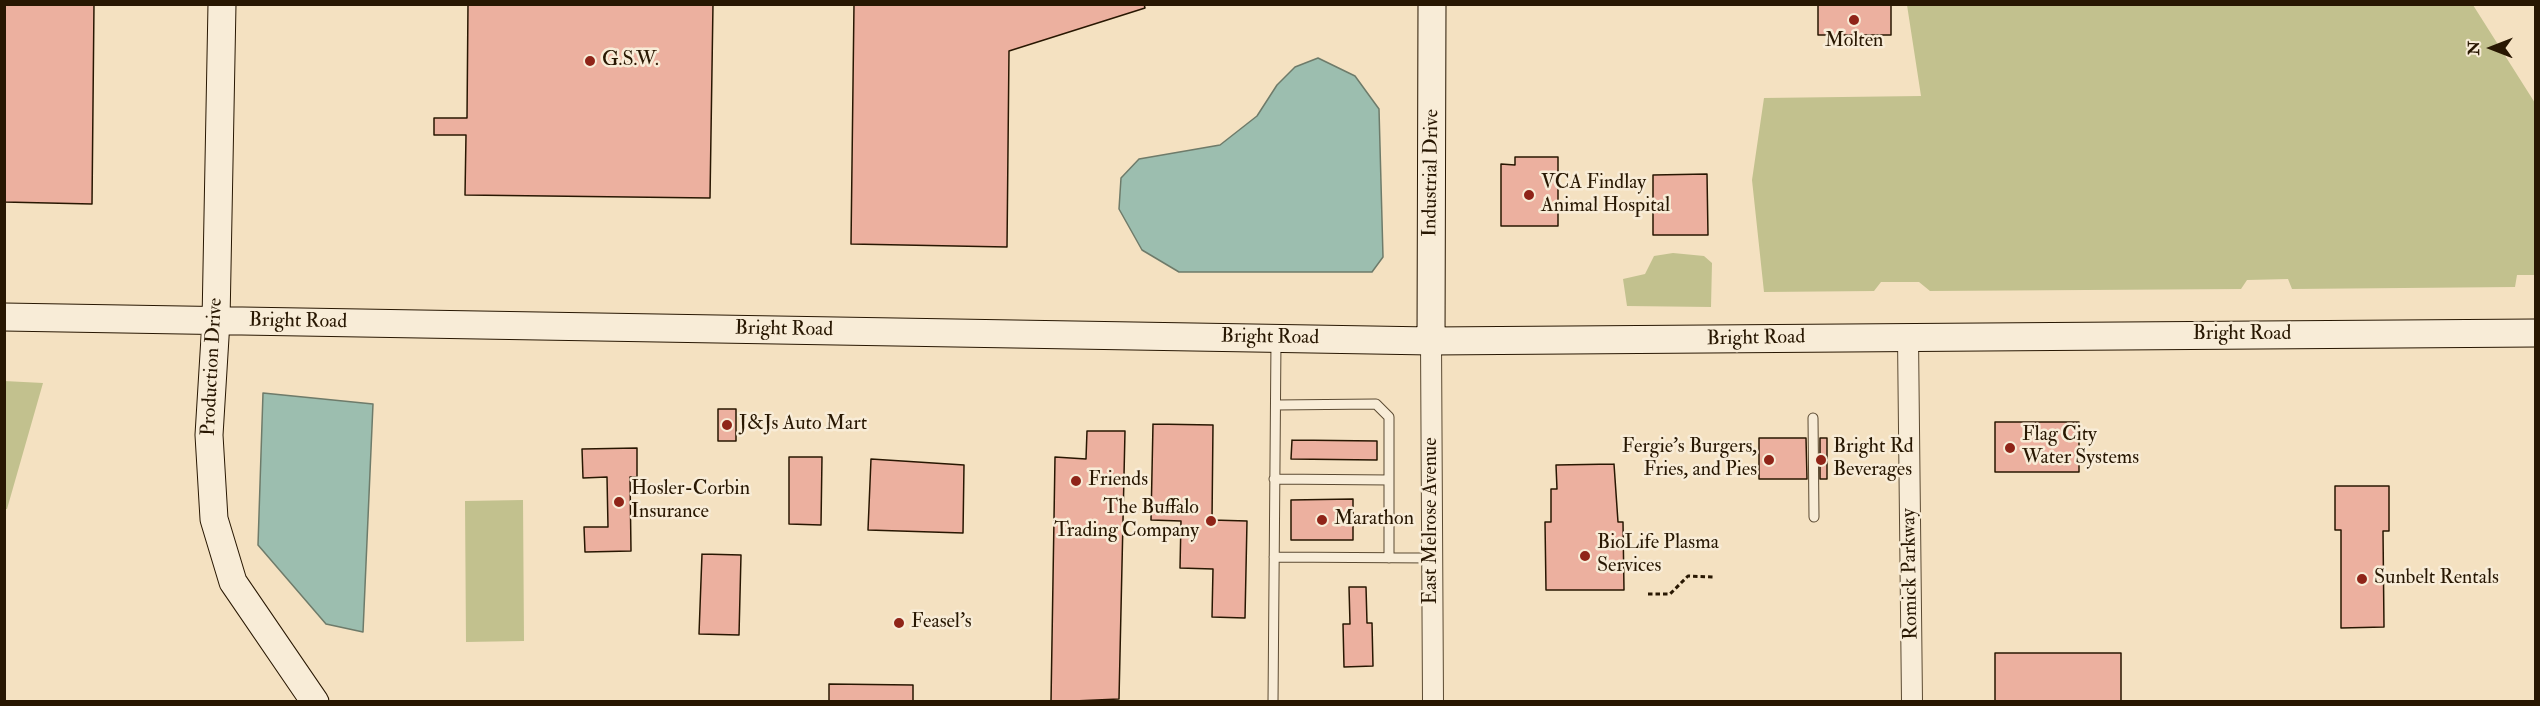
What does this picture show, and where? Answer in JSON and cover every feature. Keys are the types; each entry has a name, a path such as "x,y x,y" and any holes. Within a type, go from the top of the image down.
{"main road":[{"name":"Production Drive","path":"222,4 216,321 209,435 214,519 233,582 315,702"},
{"name":"Industrial Drive","path":"1431,340 1432,4"},
{"name":"Bright Road","path":"4,317 1431,340 2535,333"}],"street":[{"name":"Romick Parkway","path":"1908,338 1912,702"},
{"name":"East Melrose Avenue","path":"1431,340 1433,702"}],"lane":[{"path":"1273,702 1276,338"},
{"path":"1276,405 1376,404 1389,417 1389,558"},
{"path":"1813,418 1814,517"},
{"path":"1274,479 1389,480"},
{"path":"1274,557 1432,558"}],"path":[{"path":"1648,594 1670,594 1688,576 1713,577"}],"shaded area":[{"path":"1907,5 2473,5 2535,103 2535,275 2517,275 2515,287 2292,289 2288,279 2247,280 2241,289 1930,291 1919,282 1881,282 1874,291 1764,292 1752,180 1764,98 1921,96"},
{"path":"1318,58 1355,76 1379,109 1383,257 1372,272 1179,272 1142,250 1119,209 1121,178 1139,159 1220,145 1257,116 1277,85 1295,67"},
{"path":"1673,253 1704,256 1712,263 1711,307 1627,306 1623,279 1645,274 1654,256"},
{"path":"4,381 43,383 7,509 4,509"},
{"path":"263,393 373,404 363,632 326,624 258,545"},
{"path":"523,500 524,641 466,642 465,501"}],"building":[{"path":"4,4 94,4 92,204 4,202"},
{"name":"G.S.W.","path":"468,4 713,4 710,198 465,195 466,135 434,135 434,118 467,118"},
{"path":"854,4 1144,4 1145,8 1009,51 1007,247 851,244"},
{"name":"Molten","path":"1818,4 1891,4 1891,35 1818,35"},
{"name":"VCA Findlay Animal Hospital","path":"1515,157 1558,157 1558,226 1501,226 1501,164 1515,165"},
{"path":"1707,174 1708,235 1653,235 1653,175"},
{"name":"J&Js Auto Mart","path":"718,409 736,409 736,441 718,441"},
{"path":"1995,422 2079,422 2079,472 1995,472"},
{"name":"The Buffalo Trading Company","path":"1153,424 1213,425 1212,520 1247,521 1245,618 1212,617 1213,569 1180,568 1181,521 1151,520"},
{"path":"1087,431 1125,431 1119,699 1051,702 1055,457 1086,459"},
{"path":"1759,438 1806,438 1807,479 1759,479"},
{"path":"1820,438 1827,438 1827,479 1820,479"},
{"name":"Marathon","path":"1292,440 1377,441 1377,460 1291,459"},
{"name":"Hosler-Corbin Insurance","path":"637,448 637,477 630,477 631,551 585,552 584,527 608,527 607,477 583,478 582,449"},
{"path":"789,457 822,457 821,525 789,524"},
{"path":"871,459 964,465 963,533 868,530"},
{"name":"BioLife Plasma Services","path":"1614,464 1618,522 1623,522 1624,590 1546,590 1545,522 1551,522 1551,489 1557,489 1556,465"},
{"name":"Sunbelt Rentals","path":"2335,486 2389,486 2389,531 2383,531 2384,627 2341,628 2341,530 2335,530"},
{"name":"Marathon","path":"1353,499 1353,540 1291,540 1291,500"},
{"path":"702,554 741,555 739,635 699,634"},
{"path":"1349,587 1366,587 1367,623 1372,623 1373,666 1344,667 1343,624 1350,624"},
{"path":"1995,653 2121,653 2121,702 1995,702"},
{"path":"829,684 913,685 913,702 829,702"}],"place":[{"name":"Molten","path":"1854,20"},
{"name":"G.S.W.","path":"590,61"},
{"name":"VCA Findlay Animal Hospital","path":"1529,195"},
{"name":"J&Js Auto Mart","path":"727,425"},
{"name":"Flag City Water Systems","path":"2010,448"},
{"name":"Fergie's Burgers, Fries, and Pies","path":"1769,460"},
{"name":"Bright Rd Beverages","path":"1821,460"},
{"name":"Friends","path":"1076,481"},
{"name":"Hosler-Corbin Insurance","path":"619,502"},
{"name":"Marathon","path":"1322,520"},
{"name":"The Buffalo Trading Company","path":"1211,521"},
{"name":"BioLife Plasma Services","path":"1585,556"},
{"name":"Sunbelt Rentals","path":"2362,579"},
{"name":"Feasel's","path":"899,623"}]}
